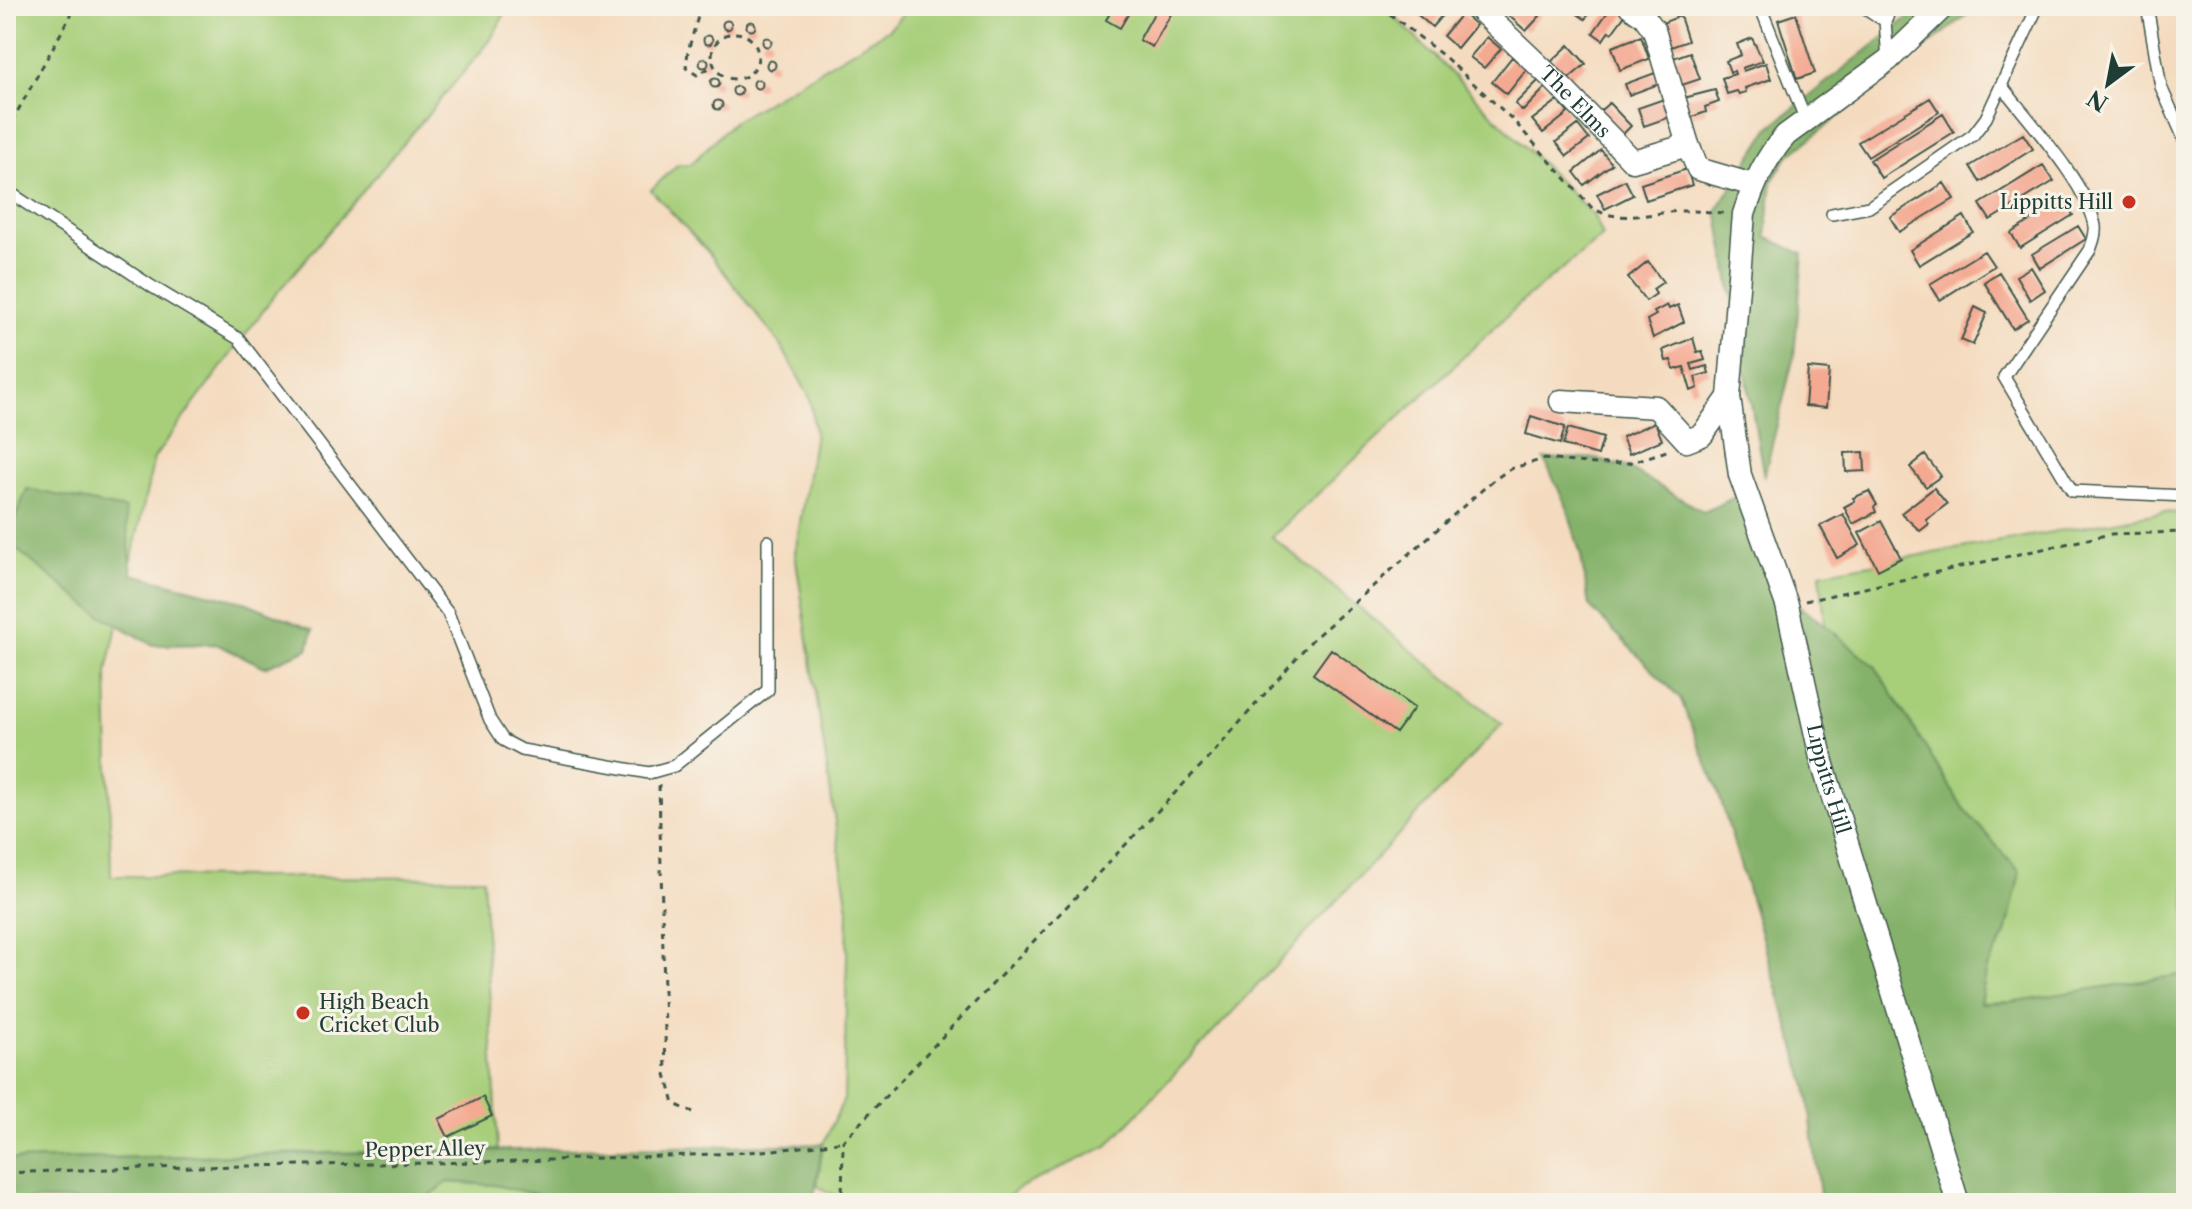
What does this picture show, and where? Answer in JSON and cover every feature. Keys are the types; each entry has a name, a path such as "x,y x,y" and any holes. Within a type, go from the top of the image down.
{"street":[{"name":"The Elms","path":"1476,6 1633,161 1688,145"},
{"path":"1630,6 1644,16 1654,30 1698,169 1753,185"},
{"name":"Lippitts Hill","path":"1944,6 1888,60 1786,135 1772,150 1753,185 1744,214 1729,397 1740,475 1787,605 1822,762 1958,1203"},
{"path":"1561,401 1656,407 1687,441 1702,435 1729,397"}],"lane":[{"path":"1760,6 1806,121"},
{"path":"1862,6 1885,21"},
{"path":"1888,60 1885,21 1892,6"},
{"path":"1832,214 1869,207 1973,135 1986,118 2038,6"},
{"path":"2147,6 2161,87 2186,143"},
{"path":"2001,85 2073,180 2089,207 2096,228 2090,250 2004,377 2072,491 2186,496"},
{"path":"6,190 151,286 239,339 448,613 490,720 503,740 522,750 649,773 659,772 674,766 768,690 768,541"}],"path":[{"path":"6,132 76,6"},
{"path":"701,6 686,68 697,75 715,65"},
{"path":"1380,6 1458,68 1513,120 1592,208 1605,215 1619,217 1685,211 1744,214"},
{"path":"743,34 755,44 758,59 745,77 730,78 715,65 714,49 722,37 743,34"},
{"path":"842,1203 843,1141 1214,752 1312,640 1491,482 1510,469 1544,459 1596,464 1629,463 1673,449 1687,441"},
{"path":"1787,605 2111,534 2186,532"},
{"path":"659,772 666,1074 674,1104 693,1112"},
{"name":"Pepper Alley","path":"6,1173 708,1154 785,1151 843,1141"}],"green space":[{"path":"6,6 509,6 490,41 271,300 154,458 107,671 111,876 483,878 498,1149 6,1160"},
{"path":"910,6 1380,6 1391,13 1594,216 1603,236 1527,297 1272,537 1502,724 1107,1146 1019,1188 1000,1203 849,1203 817,1186 823,1144 844,1099 848,909 795,553 815,433 810,398 780,344 708,252 651,190 677,165 691,164 733,122 889,29"},
{"path":"1923,6 1978,6 1787,157 1772,181 1766,237 1803,254 1794,356 1764,477 1717,210 1770,127"},
{"path":"1597,458 1612,465 1621,464 1704,512 1750,490 1768,584 1875,666 1963,808 2020,872 2006,934 1987,968 1980,1003 2010,1002 2186,974 2186,1203 1821,1203 1807,1087 1718,791 1680,698 1589,606 1581,556 1567,507 1544,459"},
{"path":"27,489 125,509 132,574 247,603 313,630 308,649 265,667 216,644 153,645 94,611 6,541"},
{"path":"2165,512 2186,514 2186,992 1904,1028 1838,754 1820,573"},
{"path":"823,1144 813,1203 574,1203 495,1185 448,1182 420,1203 6,1200 6,1160"},
{"path":"447,1182 495,1185 574,1203 420,1203"}],"building":[{"path":"1114,6 1133,6 1120,28 1106,20"},
{"path":"1158,6 1174,9 1152,47 1139,40"},
{"path":"1425,6 1450,6 1432,27 1418,15"},
{"path":"1510,6 1528,6 1540,16 1526,31 1507,14"},
{"path":"1566,6 1594,6 1585,19"},
{"path":"1612,6 1626,14 1603,40 1593,33"},
{"path":"1462,13 1476,25 1457,48 1443,36"},
{"path":"1796,14 1815,73 1797,79 1778,20"},
{"path":"1680,16 1688,41 1671,47 1662,23"},
{"path":"727,21 731,25 727,29 723,25"},
{"path":"751,22 755,26 751,30 747,26"},
{"path":"708,36 712,40 708,44 704,40"},
{"path":"1641,36 1649,59 1620,70 1612,47"},
{"path":"1487,37 1501,49 1484,68 1470,57"},
{"path":"767,38 771,42 767,46 763,42"},
{"path":"1752,38 1763,61 1742,68 1743,71 1766,63 1771,79 1745,88 1746,92 1727,94 1722,78 1735,74 1734,71 1730,72 1726,61 1741,55 1737,44"},
{"path":"1569,45 1586,64 1567,80 1551,62"},
{"path":"1690,52 1700,79 1682,85 1673,58"},
{"path":"1512,57 1527,69 1507,94 1492,82"},
{"path":"704,59 708,63 704,67 700,63"},
{"path":"771,61 775,65 771,69 767,65"},
{"path":"1655,73 1659,84 1629,95 1625,84"},
{"path":"715,79 719,83 715,87 711,83"},
{"path":"758,80 762,84 758,88 754,84"},
{"path":"1539,80 1546,87 1523,111 1515,104"},
{"path":"737,87 741,91 737,95 733,91"},
{"path":"1715,90 1719,102 1705,107 1706,112 1687,119 1680,99"},
{"path":"1930,98 1939,112 1868,157 1858,142"},
{"path":"1664,99 1670,117 1644,126 1638,108"},
{"path":"1558,100 1568,113 1543,133 1532,120"},
{"path":"718,101 722,105 718,109 714,105"},
{"path":"1609,103 1631,126 1622,135 1600,111"},
{"path":"1943,114 1954,132 1881,178 1870,160"},
{"path":"1578,125 1589,139 1567,156 1556,142"},
{"path":"2023,134 2033,149 1980,182 1970,166"},
{"path":"1601,150 1612,164 1584,185 1574,172"},
{"path":"2043,165 2054,181 1990,220 1980,204"},
{"path":"1687,169 1692,185 1646,200 1641,184"},
{"path":"1625,180 1633,195 1605,209 1597,194"},
{"path":"1944,183 1954,199 1899,232 1890,217"},
{"path":"2063,200 2073,215 2020,248 2011,233"},
{"path":"1964,216 1973,232 1919,265 1910,250"},
{"path":"2078,226 2086,239 2040,268 2032,254"},
{"path":"1984,251 1994,266 1940,300 1930,284"},
{"path":"1648,262 1663,282 1653,289 1656,294 1646,301 1628,278"},
{"path":"2031,267 2045,290 2030,300 2016,276"},
{"path":"1999,272 2028,319 2013,329 1984,282"},
{"path":"1667,305 1669,309 1678,305 1684,322 1653,338 1647,320"},
{"path":"1975,307 1987,313 1973,345 1961,340"},
{"path":"1693,338 1697,352 1702,351 1705,360 1691,364 1693,370 1707,366 1709,373 1695,377 1698,388 1691,391 1684,367 1674,370 1671,360 1666,361 1663,350"},
{"path":"1808,368 1829,370 1826,408 1805,406"},
{"path":"1531,416 1565,427 1560,444 1526,434"},
{"path":"1655,422 1662,440 1629,454 1622,437"},
{"path":"1568,428 1603,438 1598,455 1563,445"},
{"path":"1864,452 1865,471 1846,472 1845,453"},
{"path":"1925,455 1941,476 1926,487 1910,467"},
{"path":"1934,488 1947,504 1926,520 1929,524 1920,531 1901,513"},
{"path":"1869,491 1877,505 1874,507 1876,512 1853,524 1844,507 1855,501 1853,498"},
{"path":"1843,514 1860,545 1837,558 1820,526"},
{"path":"1881,521 1901,558 1878,570 1859,533"},
{"path":"1331,649 1414,708 1396,733 1313,674"},
{"path":"483,1097 492,1116 448,1137 439,1119"}],"place":[{"name":"Lippitts Hill","path":"2129,202"},
{"name":"High Beach Cricket Club","path":"303,1013"}]}
